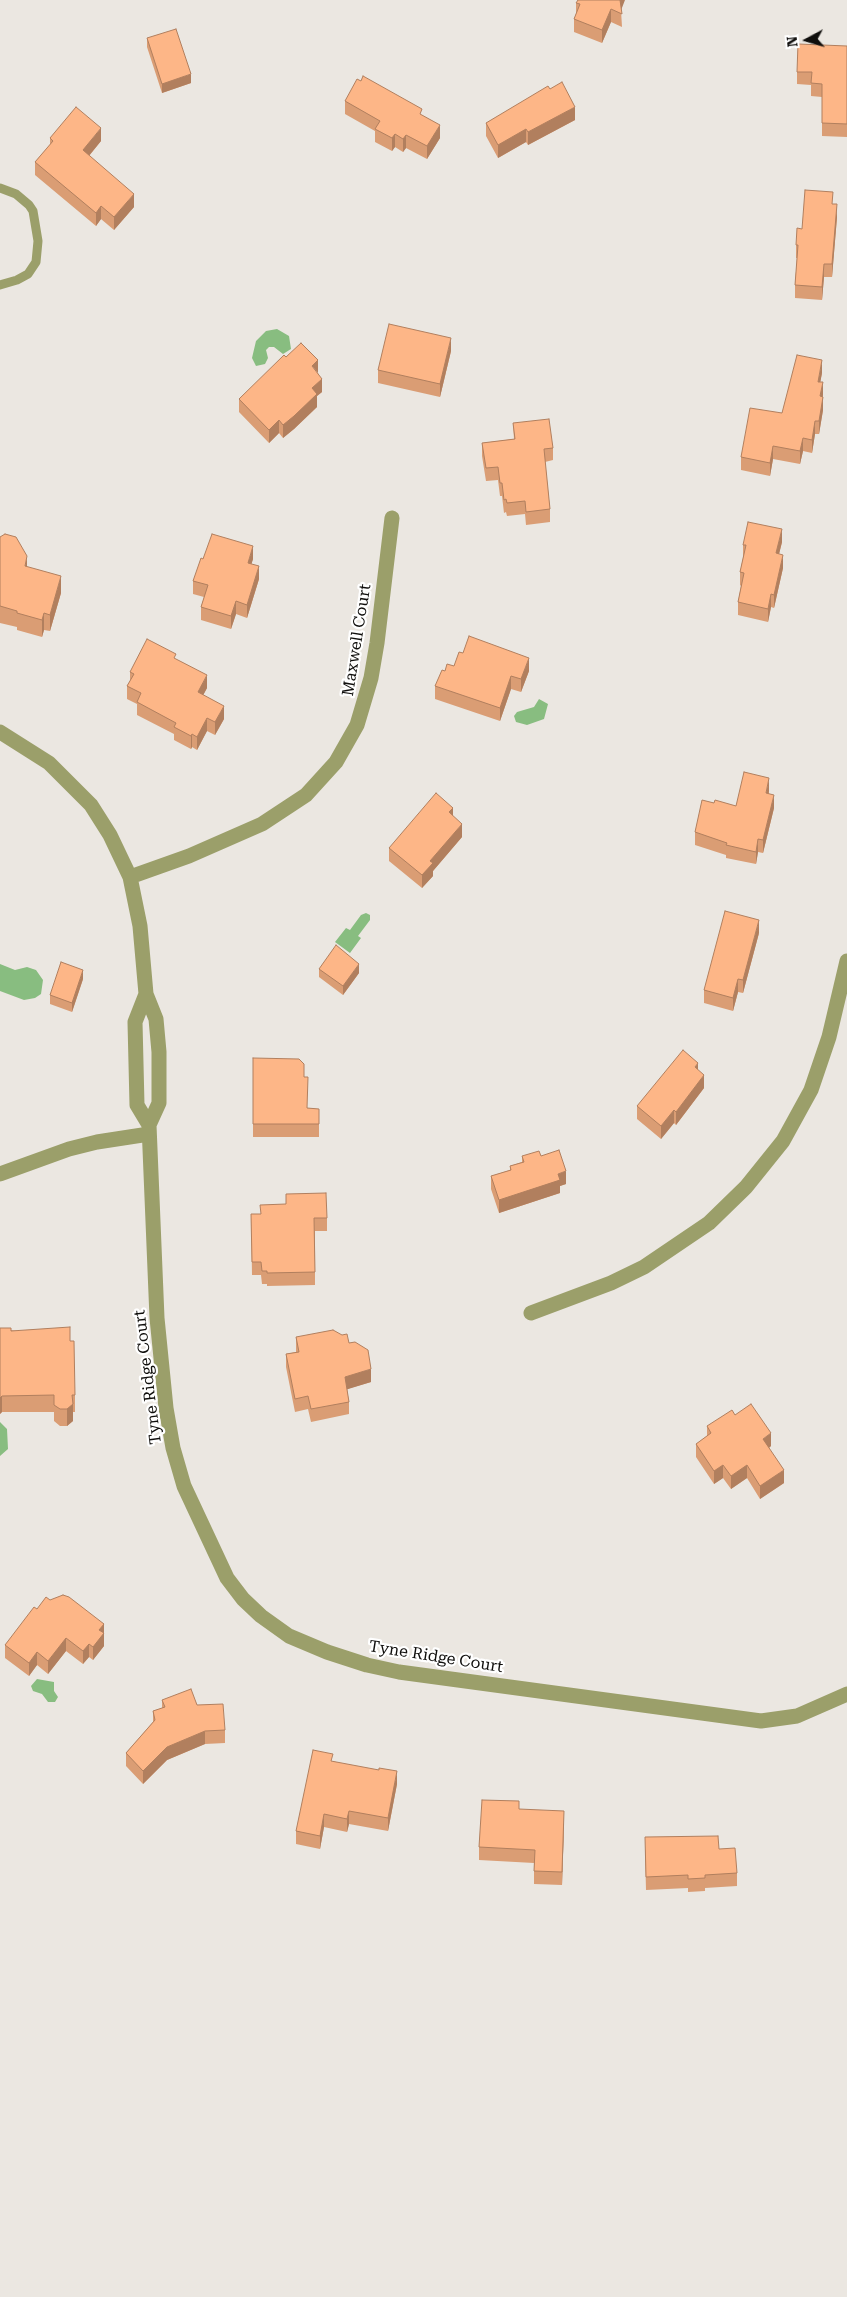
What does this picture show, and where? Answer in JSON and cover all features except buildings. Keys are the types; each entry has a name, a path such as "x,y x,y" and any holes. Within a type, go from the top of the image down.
{"street":[{"name":"Maxwell Court","path":"130,878 189,856 262,824 306,795 336,762 357,725 371,678 392,518"},
{"path":"0,732 49,764 91,806 110,835 130,878 140,926 146,994 156,1020 159,1052 159,1103 149,1129"},
{"path":"531,1313 611,1283 644,1267 709,1222 746,1187 783,1141 811,1090 829,1036 847,961"},
{"path":"146,994 135,1022 137,1105 149,1129"},
{"path":"0,1174 69,1149 149,1129"},
{"name":"Tyne Ridge Court","path":"149,1129 157,1318 166,1408 173,1448 184,1486 227,1578 243,1599 261,1616 289,1636 328,1652 391,1670 715,1716 761,1721 778,1720 817,1708 847,1694"}],"lane":[{"path":"0,188 16,194 29,205 33,212 38,241 36,262 28,274 17,280 0,285"}],"shaded area":[{"path":"277,329 289,336 291,349 283,354 274,347 269,347 266,350 268,358 265,364 256,366 252,358 256,341 266,331"},
{"path":"539,699 548,704 544,719 527,725 516,722 514,716 517,712 534,707"},
{"path":"366,913 370,915 370,920 358,936 361,938 350,953 335,942 346,928 350,930 361,915"},
{"path":"0,964 15,970 27,967 36,970 43,980 41,994 35,998 24,1000 0,991"},
{"path":"0,1422 7,1429 8,1449 0,1456"},
{"path":"37,1679 54,1682 54,1691 58,1697 55,1702 48,1702 42,1694 33,1691 31,1686"}]}
